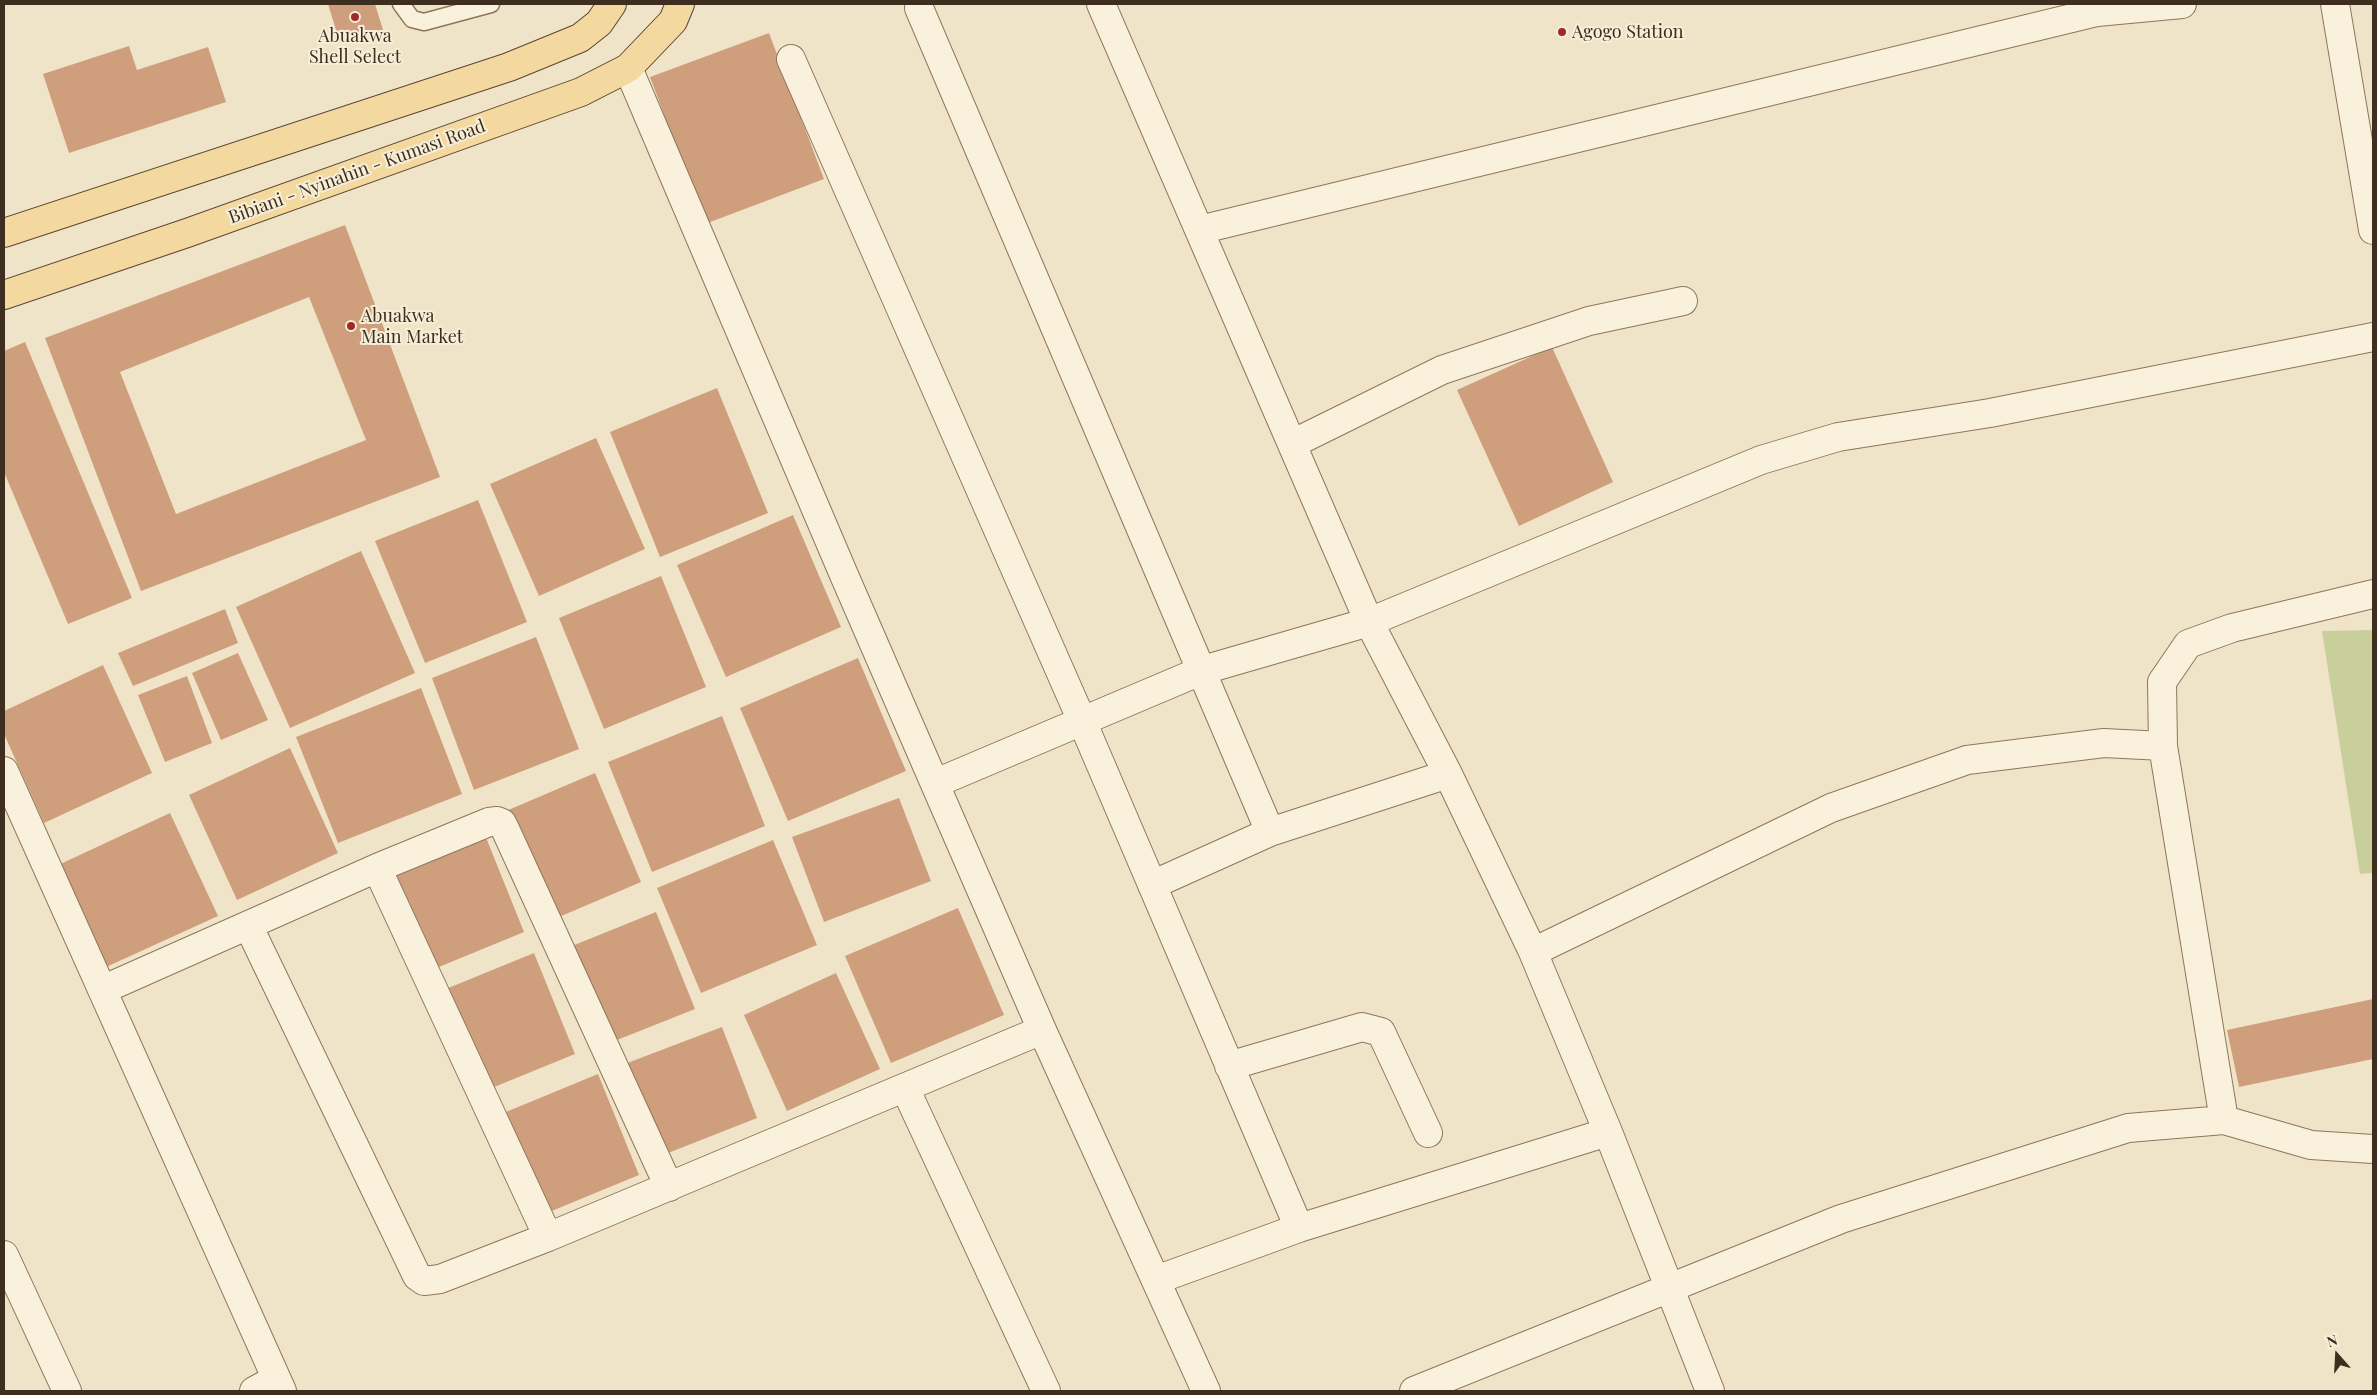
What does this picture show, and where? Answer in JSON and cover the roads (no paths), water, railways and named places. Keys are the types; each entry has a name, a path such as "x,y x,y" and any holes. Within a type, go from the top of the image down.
{"main road":[{"path":"4,233 509,67 580,38 599,23 612,4"},
{"name":"Bibiani - Nyinahin - Kumasi Road","path":"4,295 187,234 581,92 628,68 676,12 695,4"}],"street":[{"path":"1102,4 1369,622 1448,774 1533,952 1608,1132 1668,1289 1710,1391"},
{"path":"1199,230 2097,12 2182,4"},
{"path":"2335,4 2373,230"},
{"path":"919,8 1270,832"},
{"path":"792,59 1082,721 1299,1228"},
{"path":"628,68 844,575 1042,1030 1206,1391"},
{"path":"1292,444 1442,370 1590,321 1683,301"},
{"path":"936,783 1202,670 1369,622 1761,460 1838,437 1990,414 2373,336"},
{"path":"2224,1120 2163,746 2162,682 2188,644 2232,628 2373,594"},
{"path":"1533,952 1832,808 1967,760 2104,743 2163,746"},
{"path":"4,772 102,990 271,1387"},
{"path":"1152,885 1270,832 1448,774"},
{"path":"102,990 378,868 489,822 502,823 669,1186"},
{"path":"378,868 548,1237"},
{"path":"248,925 416,1276 424,1281 433,1282 548,1237 1042,1030"},
{"path":"1229,1066 1362,1027 1381,1032 1428,1133"},
{"path":"905,1088 1046,1391"},
{"path":"1414,1391 1842,1219 2128,1128 2224,1120 2311,1145 2373,1149"},
{"path":"1156,1280 1299,1228 1608,1132"},
{"path":"4,1255 67,1391"}],"lane":[{"path":"401,4 412,19 424,22 491,4"}],"place":[{"name":"Abuakwa Shell Select","path":"355,17"},
{"name":"Agogo Station","path":"1562,32"},
{"name":"Abuakwa Main Market","path":"351,326"}]}
